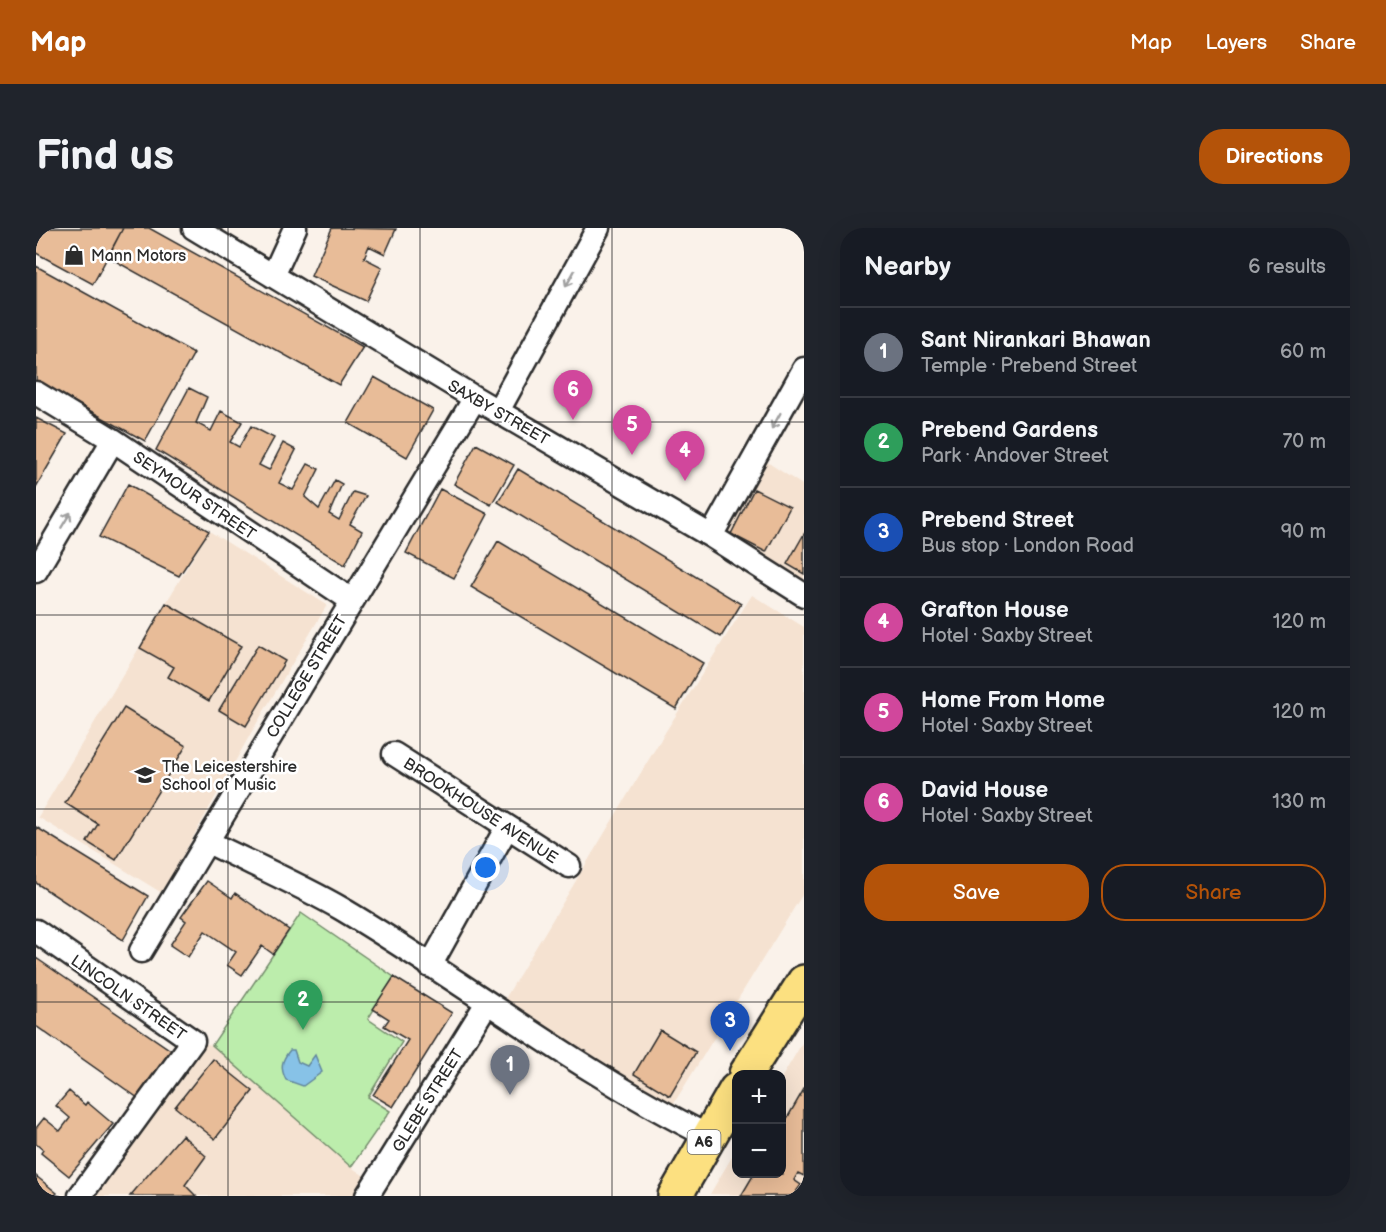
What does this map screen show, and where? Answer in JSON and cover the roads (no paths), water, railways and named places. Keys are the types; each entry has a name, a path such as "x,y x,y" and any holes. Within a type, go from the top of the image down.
{"main road":[{"path":"749,1070 804,982"},
{"name":"A6","path":"675,1196 732,1097"}],"street":[{"name":"SAXBY STREET","path":"194,228 475,399 711,536 804,595"},
{"path":"273,276 295,228"},
{"path":"498,411 598,228"},
{"path":"711,536 804,369"},
{"name":"SEYMOUR STREET","path":"36,393 113,440 351,600"},
{"name":"COLLEGE STREET","path":"141,951 351,600 475,399"},
{"path":"36,571 113,440"},
{"name":"BROOKHOUSE AVENUE","path":"394,754 568,866"},
{"path":"430,966 507,827"},
{"path":"208,842 341,908 487,1004 675,1120 708,1136"},
{"name":"LINCOLN STREET","path":"36,931 193,1041 80,1196"},
{"name":"GLEBE STREET","path":"367,1196 487,1004"}],"water":[{"path":"290,1050 294,1050 298,1062 307,1066 315,1055 322,1072 303,1086 286,1080 282,1065"}],"place":[{"name":"Mann Motors","path":"74,255"},
{"name":"David House","path":"573,420"},
{"name":"Home From Home","path":"632,455"},
{"name":"Grafton House","path":"685,481"},
{"name":"The Leicestershire School of Music","path":"145,775"},
{"name":"Prebend Gardens","path":"303,1030"},
{"name":"Prebend Street","path":"730,1051"},
{"name":"Sant Nirankari Bhawan","path":"510,1095"}]}
